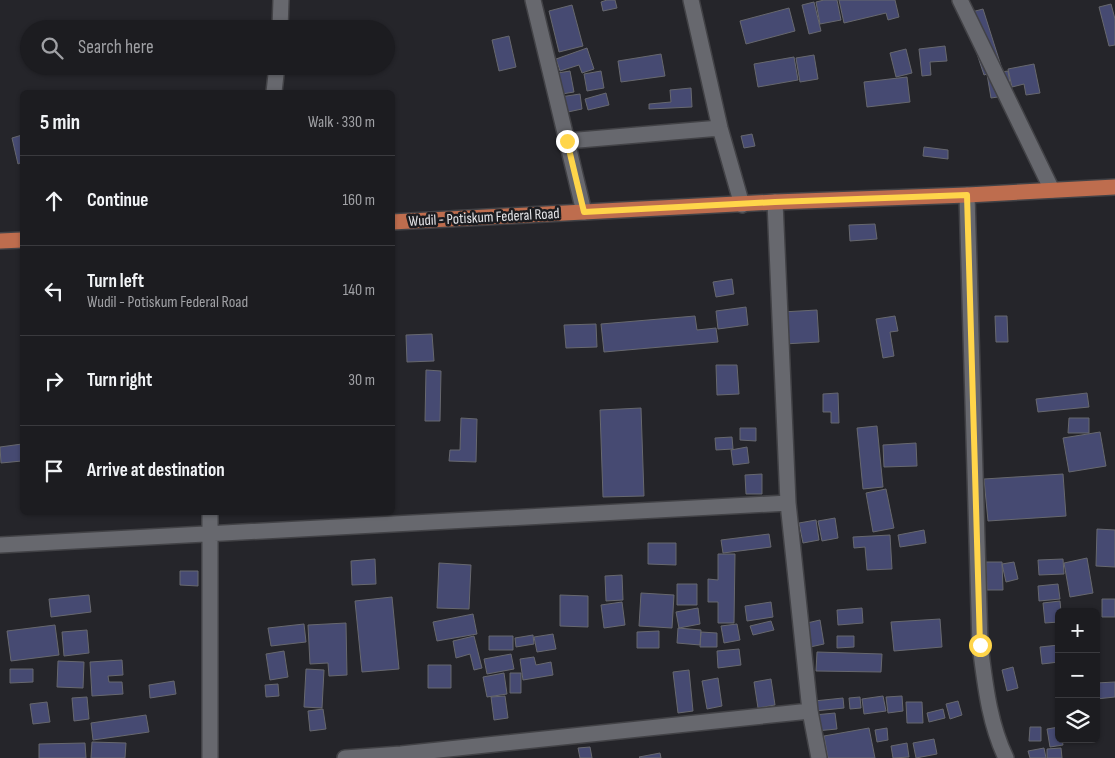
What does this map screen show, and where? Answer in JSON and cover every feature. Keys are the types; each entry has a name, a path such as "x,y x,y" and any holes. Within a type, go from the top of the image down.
{"main road":[{"name":"Wudil - Potiskum Federal Road","path":"395,222 1115,187"},
{"path":"0,241 20,240"}],"street":[{"path":"280,20 281,0"},
{"path":"533,0 584,212"},
{"path":"691,0 720,128 742,205"},
{"path":"960,0 1052,190"},
{"path":"274,90 276,75"},
{"path":"567,141 720,128"},
{"path":"967,195 980,645 986,694 1000,746 1006,758"},
{"path":"775,202 788,503 810,711 819,758"},
{"path":"0,545 788,503"},
{"path":"210,515 210,758"},
{"path":"345,758 402,756 810,711"}],"building":[{"path":"615,0 617,8 603,11 601,2"},
{"path":"837,0 841,20 820,24 816,2"},
{"path":"839,0 895,0 899,17 888,20 886,13 844,23"},
{"path":"814,2 821,31 809,34 802,5"},
{"path":"1111,4 1115,19 1115,45 1109,46 1099,7"},
{"path":"572,5 583,46 559,52 549,11"},
{"path":"789,8 795,31 746,44 740,21"},
{"path":"983,9 1002,69 984,75 964,14"},
{"path":"509,36 516,67 499,71 492,40"},
{"path":"945,46 947,61 930,62 931,75 922,76 919,49"},
{"path":"587,48 594,69 582,73 579,65 560,71 556,59"},
{"path":"906,49 912,73 896,77 890,53"},
{"path":"661,54 665,76 621,82 618,61"},
{"path":"814,55 818,79 800,82 796,58"},
{"path":"794,57 798,80 758,87 754,64"},
{"path":"1034,64 1040,93 1026,95 1024,84 1012,87 1008,69"},
{"path":"570,71 574,92 562,94 558,73"},
{"path":"601,71 604,88 587,91 584,74"},
{"path":"1008,71 1012,95 991,98 987,74"},
{"path":"907,77 910,102 867,107 864,82"},
{"path":"691,88 692,107 649,109 649,104 671,102 670,90"},
{"path":"606,93 609,105 588,110 585,99"},
{"path":"580,94 582,109 563,113 560,97"},
{"path":"752,134 755,146 744,148 741,136"},
{"path":"20,136 20,163 18,164 12,138"},
{"path":"924,147 948,150 948,159 923,156"},
{"path":"875,224 877,239 850,241 849,225"},
{"path":"732,279 734,294 716,297 713,282"},
{"path":"746,307 748,325 718,329 716,311"},
{"path":"817,310 819,342 784,344 782,312"},
{"path":"695,316 697,330 716,328 718,342 604,352 601,324"},
{"path":"895,316 898,331 890,332 894,356 883,358 876,319"},
{"path":"995,316 1007,316 1008,342 996,342"},
{"path":"596,324 597,347 566,348 564,325"},
{"path":"432,334 434,361 407,362 406,335"},
{"path":"716,365 737,365 739,394 717,395"},
{"path":"426,370 441,371 440,421 425,421"},
{"path":"838,393 839,423 831,423 831,412 823,412 823,394"},
{"path":"1087,393 1089,407 1038,412 1036,399"},
{"path":"641,408 644,496 603,497 600,410"},
{"path":"461,418 477,419 476,462 449,461 450,450 460,450"},
{"path":"1069,418 1089,418 1089,433 1068,433"},
{"path":"877,426 883,487 863,489 857,428"},
{"path":"740,428 756,428 756,441 740,440"},
{"path":"1100,432 1106,466 1069,472 1063,438"},
{"path":"732,437 733,449 716,450 715,438"},
{"path":"916,443 917,466 884,467 883,445"},
{"path":"20,444 20,461 1,463 0,447"},
{"path":"747,447 749,463 733,465 731,450"},
{"path":"762,474 762,494 746,494 745,475"},
{"path":"1063,474 1066,516 988,521 984,479"},
{"path":"886,489 894,528 873,532 866,493"},
{"path":"835,518 838,538 822,541 818,521"},
{"path":"816,520 819,540 803,543 799,523"},
{"path":"1097,529 1115,530 1115,567 1096,566"},
{"path":"924,530 926,543 900,547 898,535"},
{"path":"769,534 771,547 723,553 721,540"},
{"path":"890,535 892,569 867,570 865,547 854,548 853,537"},
{"path":"648,543 676,543 676,565 648,564"},
{"path":"718,554 735,554 734,623 718,623 718,602 708,602 708,579 718,580"},
{"path":"1087,558 1093,593 1070,597 1064,563"},
{"path":"375,559 376,584 352,585 351,561"},
{"path":"1063,559 1064,574 1039,575 1038,560"},
{"path":"986,562 1002,562 1003,590 987,590"},
{"path":"1014,562 1018,579 1006,582 1002,564"},
{"path":"439,563 471,565 469,609 437,608"},
{"path":"180,571 198,571 198,586 180,585"},
{"path":"622,575 623,600 606,601 605,576"},
{"path":"677,584 697,584 697,605 677,605"},
{"path":"1058,584 1060,599 1039,601 1038,586"},
{"path":"641,593 674,595 672,628 639,626"},
{"path":"89,595 91,612 51,617 49,599"},
{"path":"560,595 588,596 588,627 560,626"},
{"path":"392,597 399,669 362,672 355,601"},
{"path":"1102,599 1115,599 1115,617 1102,617"},
{"path":"1060,601 1061,608 1055,608 1055,622 1045,623 1043,603"},
{"path":"622,602 625,625 604,628 601,605"},
{"path":"771,602 773,617 747,621 745,606"},
{"path":"698,608 700,624 679,628 676,612"},
{"path":"862,608 863,623 838,625 837,610"},
{"path":"473,614 477,634 437,641 433,622"},
{"path":"940,619 942,647 894,651 891,622"},
{"path":"820,620 824,644 810,647 807,623"},
{"path":"771,621 774,630 753,635 750,626"},
{"path":"346,623 347,675 329,676 328,663 310,664 308,625"},
{"path":"304,624 306,642 271,646 268,628"},
{"path":"737,624 740,640 724,643 721,626"},
{"path":"55,625 59,655 11,661 7,631"},
{"path":"678,628 701,630 700,645 677,643"},
{"path":"87,630 89,653 64,656 62,632"},
{"path":"659,631 659,648 637,648 637,632"},
{"path":"701,632 717,633 717,647 700,647"},
{"path":"553,634 556,649 537,652 534,637"},
{"path":"533,635 534,644 516,647 515,638"},
{"path":"474,636 482,668 474,670 470,654 456,658 453,641"},
{"path":"489,636 513,636 513,650 489,650"},
{"path":"837,636 854,636 854,647 837,648"},
{"path":"1055,645 1055,662 1042,664 1040,647"},
{"path":"739,649 741,665 718,668 717,651"},
{"path":"284,651 288,677 270,680 266,654"},
{"path":"817,652 882,654 881,672 816,671"},
{"path":"511,654 514,669 487,674 484,659"},
{"path":"534,657 536,665 551,662 553,675 523,680 520,659"},
{"path":"122,660 123,675 108,676 109,682 122,682 123,694 92,696 90,662"},
{"path":"58,661 84,662 83,688 57,687"},
{"path":"428,665 451,665 451,688 428,688"},
{"path":"1013,667 1018,688 1007,691 1002,670"},
{"path":"10,669 33,669 33,682 10,683"},
{"path":"306,669 324,670 322,708 304,707"},
{"path":"689,670 693,711 678,713 673,672"},
{"path":"504,673 507,694 487,697 483,677"},
{"path":"510,673 521,673 521,693 510,693"},
{"path":"718,678 722,706 707,709 702,681"},
{"path":"771,679 775,705 758,708 754,682"},
{"path":"174,681 176,694 150,698 149,685"},
{"path":"1115,682 1115,697 1100,699 1100,683"},
{"path":"278,684 279,696 266,697 265,685"},
{"path":"505,696 508,718 494,720 491,697"},
{"path":"883,696 886,711 864,714 862,699"},
{"path":"902,696 903,711 888,713 886,697"},
{"path":"87,697 89,719 74,721 72,698"},
{"path":"860,697 861,708 850,709 849,698"},
{"path":"843,698 844,708 815,711 814,701"},
{"path":"958,701 962,715 950,719 946,704"},
{"path":"47,702 50,722 33,724 30,704"},
{"path":"906,702 922,702 923,723 907,723"},
{"path":"323,709 326,729 310,731 308,711"},
{"path":"943,709 945,718 929,722 927,713"},
{"path":"835,713 837,729 816,731 814,715"},
{"path":"146,715 149,732 93,740 91,723"},
{"path":"1030,727 1041,727 1041,741 1029,741"},
{"path":"869,728 875,758 828,758 824,736"},
{"path":"887,728 888,740 877,742 875,730"},
{"path":"1055,728 1055,743 1063,743 1063,745 1050,747 1047,729"},
{"path":"934,739 937,754 916,758 913,743"},
{"path":"92,742 126,743 125,758 91,758"},
{"path":"85,743 86,758 39,758 39,744"},
{"path":"907,743 909,757 893,758 891,746"},
{"path":"590,747 592,758 580,758 578,748"},
{"path":"1044,748 1046,758 1030,758 1028,751"},
{"path":"1061,748 1062,758 1047,758 1047,749"},
{"path":"660,753 661,758 639,757"}],"route":[{"path":"567,141 584,212 775,202 967,195 980,645"}]}
